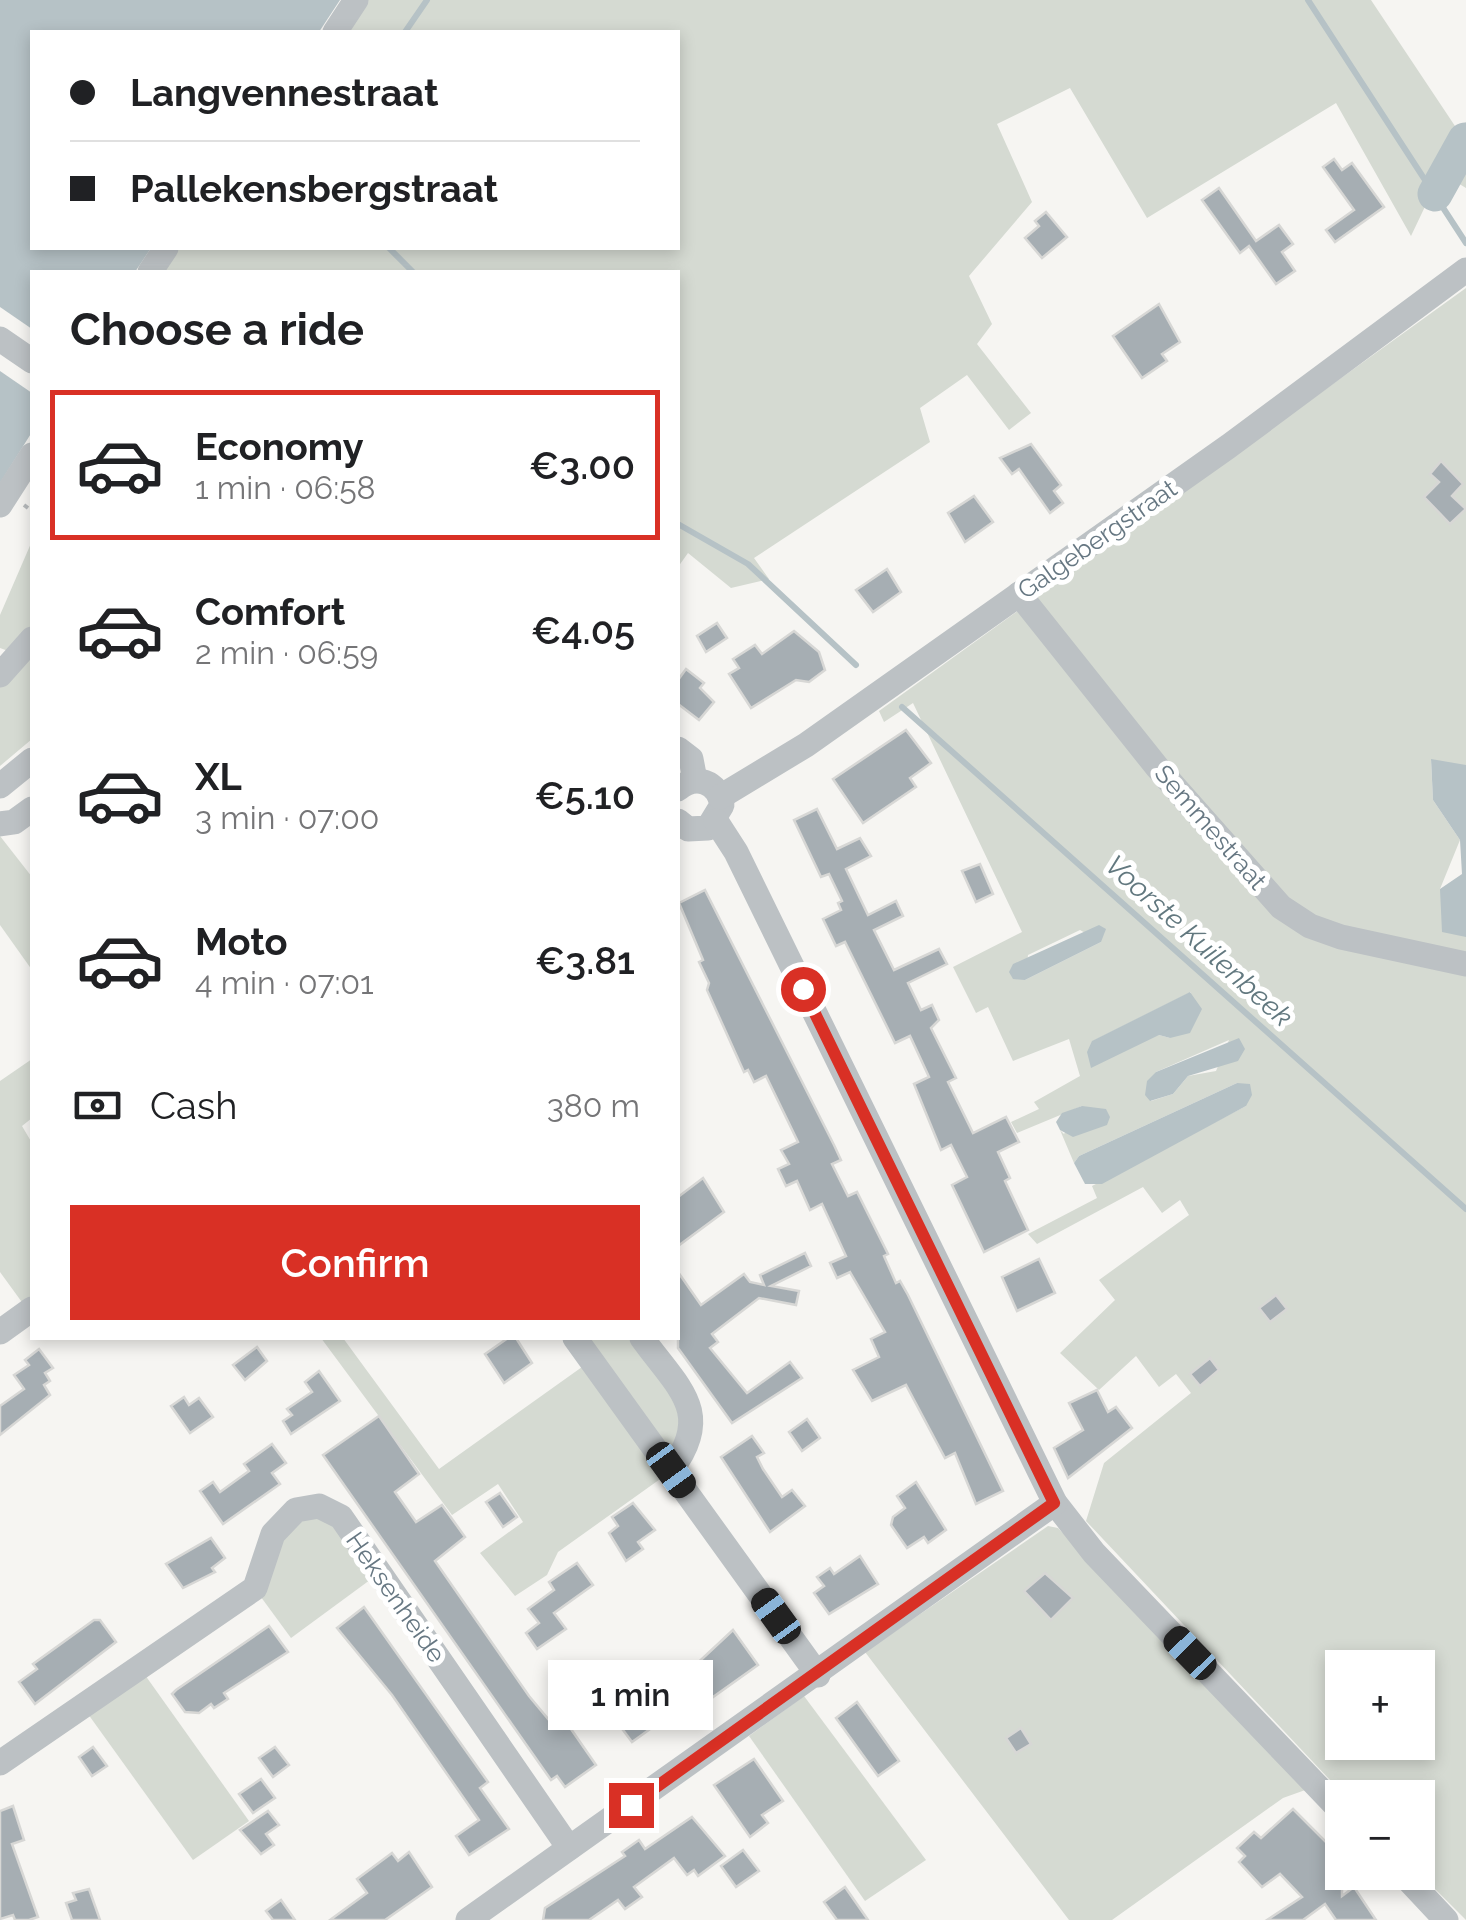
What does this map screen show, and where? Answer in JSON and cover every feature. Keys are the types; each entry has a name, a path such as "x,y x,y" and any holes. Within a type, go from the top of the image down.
{"street":[{"path":"337,30 356,0"},
{"name":"Galgebergstraat","path":"681,833 698,830 718,809 1230,446 1466,270"},
{"path":"0,339 30,360"},
{"path":"0,505 30,458"},
{"name":"Semmestraat","path":"1018,594 1157,767 1281,907 1310,926 1341,937 1466,964"},
{"path":"0,674 30,641"},
{"path":"680,751 691,760 686,785 706,782 736,852 1054,1503 1094,1553 1325,1794"},
{"path":"0,786 30,762"},
{"path":"0,824 14,822 30,810"},
{"path":"0,1332 30,1310"},
{"path":"576,1340 818,1675"},
{"path":"643,1340 693,1412 692,1436 671,1470"},
{"path":"468,1920 818,1675 1054,1503"},
{"name":"Heksenheide","path":"0,1763 255,1588 273,1534 296,1510 319,1506 341,1517 569,1848"},
{"path":"1418,1890 1446,1920"}],"shaded area":[{"path":"0,0 340,0 320,30 30,30 30,250 150,250 136,270 30,270 30,435 0,483"},
{"path":"365,0 1371,0 1459,132 1466,122 1466,188 1441,173 1411,236 1336,103 1147,218 1070,88 997,124 1032,202 969,276 992,324 977,344 1031,413 1009,430 967,375 920,408 930,442 754,558 769,579 731,588 688,553 680,564 680,270 156,270 170,250 680,250 680,30 345,30"},
{"path":"1466,288 1466,779 1431,760 1433,800 1460,840 1440,889 1466,913 1466,1920 1435,1889 1435,1780 1330,1780 1086,1521 1104,1463 1191,1393 1176,1374 1159,1387 1136,1356 1099,1390 1060,1353 1115,1300 1099,1280 1189,1215 1180,1200 1162,1213 1143,1187 1037,1244 1028,1234 1097,1198 1092,1186 1246,1106 1237,1083 1079,1156 1074,1163 1060,1130 1064,1134 1082,1106 1017,1133 1011,1122 1039,1109 1034,1102 1080,1076 1069,1039 1013,1061 988,1007 976,1013 953,967 1022,932 913,703 884,722 879,711","holes":["1080,930 1101,942 1025,980 1028,955","1191,992 1170,1038 1159,1035 1093,1041","1229,1040 1216,1071 1188,1076 1173,1094 1151,1101 1156,1072"]},
{"path":"30,546 30,741 0,766 0,687 22,656 0,648 0,615"},
{"path":"1431,759 1466,765 1466,937 1442,932 1440,889 1462,874 1460,840 1433,800"},
{"path":"0,836 30,874 30,967 0,925"},
{"path":"1099,925 1106,929 1101,942 1025,980 1013,979 1009,972 1013,964"},
{"path":"1190,992 1202,1009 1190,1033 1170,1038 1159,1035 1091,1068 1087,1052 1092,1041"},
{"path":"1239,1038 1245,1049 1238,1061 1188,1076 1173,1094 1150,1101 1145,1095 1147,1081 1156,1072"},
{"path":"30,1060 30,1120 22,1126 30,1140 30,1300 24,1305 0,1272 0,1081"},
{"path":"1237,1083 1250,1084 1252,1095 1246,1106 1102,1184 1085,1184 1074,1163 1079,1156"},
{"path":"1082,1106 1106,1109 1110,1117 1107,1125 1073,1137 1060,1130 1056,1122 1062,1113"},
{"path":"322,1340 344,1340 439,1469 582,1367 663,1477 558,1552 547,1575 515,1596 480,1553 523,1522 498,1484 452,1515"},
{"path":"584,1340 634,1340 686,1419 668,1453"},
{"path":"298,1516 328,1520 374,1577 291,1638 258,1593 276,1540"},
{"path":"1048,1526 1058,1528 1069,1539 1308,1789 1283,1798 1112,1920 1069,1920 865,1652"},
{"path":"145,1675 249,1821 193,1860 88,1714"},
{"path":"804,1696 926,1860 865,1901 749,1736"}],"pier":[{"path":"0,307 30,328 30,392 0,371"}],"building":[{"path":"1334,159 1342,170 1352,163 1384,207 1335,242 1326,230 1354,210 1323,167"},
{"path":"1219,188 1256,241 1279,225 1293,244 1282,252 1295,271 1276,284 1249,246 1240,253 1202,200"},
{"path":"1046,212 1067,237 1042,258 1025,238 1039,226 1035,221"},
{"path":"1159,304 1180,342 1162,354 1167,361 1142,378 1113,336"},
{"path":"1031,444 1061,485 1054,491 1063,503 1050,513 1019,469 1012,474 1000,458"},
{"path":"1441,461 1463,484 1452,496 1466,509 1450,524 1424,497 1439,482 1430,474"},
{"path":"974,496 993,522 965,542 948,513"},
{"path":"887,569 901,592 873,612 856,590"},
{"path":"717,623 727,638 706,652 697,636"},
{"path":"794,631 819,652 825,670 809,682 796,680 751,708 729,674 739,668 733,659 755,645 762,654"},
{"path":"686,669 704,683 700,688 714,702 699,720 680,706 680,677"},
{"path":"906,730 931,763 910,778 916,787 863,823 833,779"},
{"path":"817,809 837,849 860,838 871,856 846,869 868,915 896,901 903,916 874,930 894,970 939,949 947,964 908,983 921,1010 932,1005 939,1020 931,1028 956,1078 948,1082 973,1133 1006,1117 1019,1142 998,1152 1010,1178 1005,1181 1028,1230 984,1252 952,1185 967,1177 951,1145 941,1150 914,1084 929,1077 910,1036 895,1043 845,942 836,946 823,919 841,910 838,903 842,901 829,874 821,877 794,820"},
{"path":"980,864 993,894 976,902 962,871"},
{"path":"705,890 841,1160 832,1164 848,1196 857,1192 888,1254 884,1256 896,1283 900,1281 908,1295 1003,1491 976,1504 955,1453 945,1458 906,1385 872,1401 853,1370 879,1357 871,1339 885,1332 850,1272 837,1278 830,1263 846,1256 822,1204 810,1210 797,1181 786,1186 778,1169 789,1164 781,1150 798,1142 766,1076 754,1082 748,1070 744,1072 707,990 709,983 699,962 703,960 680,902"},
{"path":"703,1178 724,1212 680,1245 680,1195"},
{"path":"805,1253 811,1266 771,1286 799,1291 796,1305 759,1298 712,1334 718,1342 710,1348 747,1393 790,1362 802,1378 732,1423 678,1348 680,1275 701,1305 744,1274 750,1282 764,1285 760,1275"},
{"path":"1039,1259 1055,1293 1017,1311 1002,1277"},
{"path":"1276,1295 1287,1309 1270,1322 1259,1308"},
{"path":"505,1340 517,1340 532,1363 504,1383 485,1354"},
{"path":"257,1347 267,1361 245,1380 233,1365"},
{"path":"39,1349 53,1368 45,1373 50,1381 44,1385 50,1395 0,1435 0,1406 24,1389 14,1375 29,1365 25,1360"},
{"path":"1210,1358 1219,1370 1200,1386 1190,1374"},
{"path":"319,1371 340,1401 291,1434 283,1421 292,1415 287,1409 312,1392 305,1382"},
{"path":"1097,1390 1108,1412 1116,1407 1132,1428 1068,1478 1054,1448 1083,1430 1069,1403"},
{"path":"184,1397 189,1405 199,1398 213,1417 190,1433 171,1406"},
{"path":"379,1416 419,1474 395,1492 416,1522 442,1505 465,1537 435,1561 529,1696 549,1720 581,1697 595,1714 571,1729 596,1765 565,1787 557,1776 551,1780 323,1455"},
{"path":"807,1419 820,1438 802,1451 789,1432"},
{"path":"752,1436 764,1453 757,1457 782,1497 792,1490 805,1506 770,1532 721,1457"},
{"path":"272,1444 286,1463 272,1473 280,1484 223,1524 200,1491 213,1482 220,1492 249,1471 244,1464"},
{"path":"916,1482 946,1530 928,1543 924,1537 907,1548 891,1525 893,1517 905,1508 897,1496"},
{"path":"500,1493 517,1517 503,1527 486,1502"},
{"path":"633,1503 655,1530 638,1542 643,1549 626,1561 609,1533 618,1526 612,1517"},
{"path":"211,1538 225,1558 212,1568 215,1572 183,1588 166,1564"},
{"path":"860,1556 878,1584 829,1614 814,1593 824,1586 817,1577 830,1568 834,1574"},
{"path":"577,1563 593,1585 554,1613 566,1629 537,1649 526,1633 539,1623 528,1609 554,1590 549,1582"},
{"path":"1045,1573 1073,1598 1051,1620 1024,1591"},
{"path":"364,1607 488,1782 480,1788 509,1829 469,1855 456,1836 479,1820 392,1695 337,1628"},
{"path":"94,1620 100,1620 116,1642 35,1704 19,1682 37,1669 33,1664"},
{"path":"269,1626 288,1652 224,1693 228,1699 214,1708 211,1704 199,1713 185,1712 172,1694"},
{"path":"733,1630 758,1665 713,1697 708,1692 704,1695 688,1672"},
{"path":"650,1685 671,1714 632,1742 611,1714 624,1704 617,1695 630,1686 637,1695"},
{"path":"857,1702 899,1761 878,1776 836,1718"},
{"path":"1021,1728 1031,1744 1016,1753 1006,1738"},
{"path":"93,1747 107,1766 92,1776 79,1757"},
{"path":"275,1747 289,1765 273,1777 259,1758"},
{"path":"754,1759 783,1801 762,1815 768,1823 750,1837 714,1785"},
{"path":"261,1779 275,1798 253,1813 239,1794"},
{"path":"13,1806 24,1840 12,1844 38,1917 29,1920 15,1920 13,1915 0,1919 0,1811"},
{"path":"1293,1809 1325,1841 1325,1890 1342,1890 1342,1896 1356,1890 1376,1920 1336,1920 1325,1904 1303,1920 1267,1920 1302,1897 1280,1874 1262,1887 1239,1862 1245,1856 1237,1848 1254,1832 1261,1838"},
{"path":"268,1811 279,1825 266,1834 274,1845 261,1854 240,1830"},
{"path":"692,1817 725,1856 698,1876 694,1870 687,1875 674,1858 634,1887 642,1897 625,1909 618,1900 589,1920 543,1920 545,1908 625,1856 622,1852 639,1840 645,1849"},
{"path":"743,1850 759,1871 736,1887 721,1866"},
{"path":"409,1852 432,1887 385,1920 330,1920 367,1893 357,1879 392,1853 398,1861"},
{"path":"845,1887 868,1920 837,1920 824,1902"},
{"path":"89,1889 100,1920 72,1920 66,1903 76,1900 73,1893"},
{"path":"281,1900 295,1920 273,1920 266,1911"}],"waterway":[{"name":"Voorste Kuilenbeek","path":"406,30 427,0"},
{"path":"1308,0 1466,243"},
{"path":"1435,194 1465,140"},
{"name":"Voorste Kuilenbeek","path":"391,250 411,270"},
{"name":"Voorste Kuilenbeek","path":"680,525 748,564 856,665"},
{"name":"Voorste Kuilenbeek","path":"902,707 1466,1209"}],"route":[{"path":"631,1805 1054,1503 803,989"}]}
